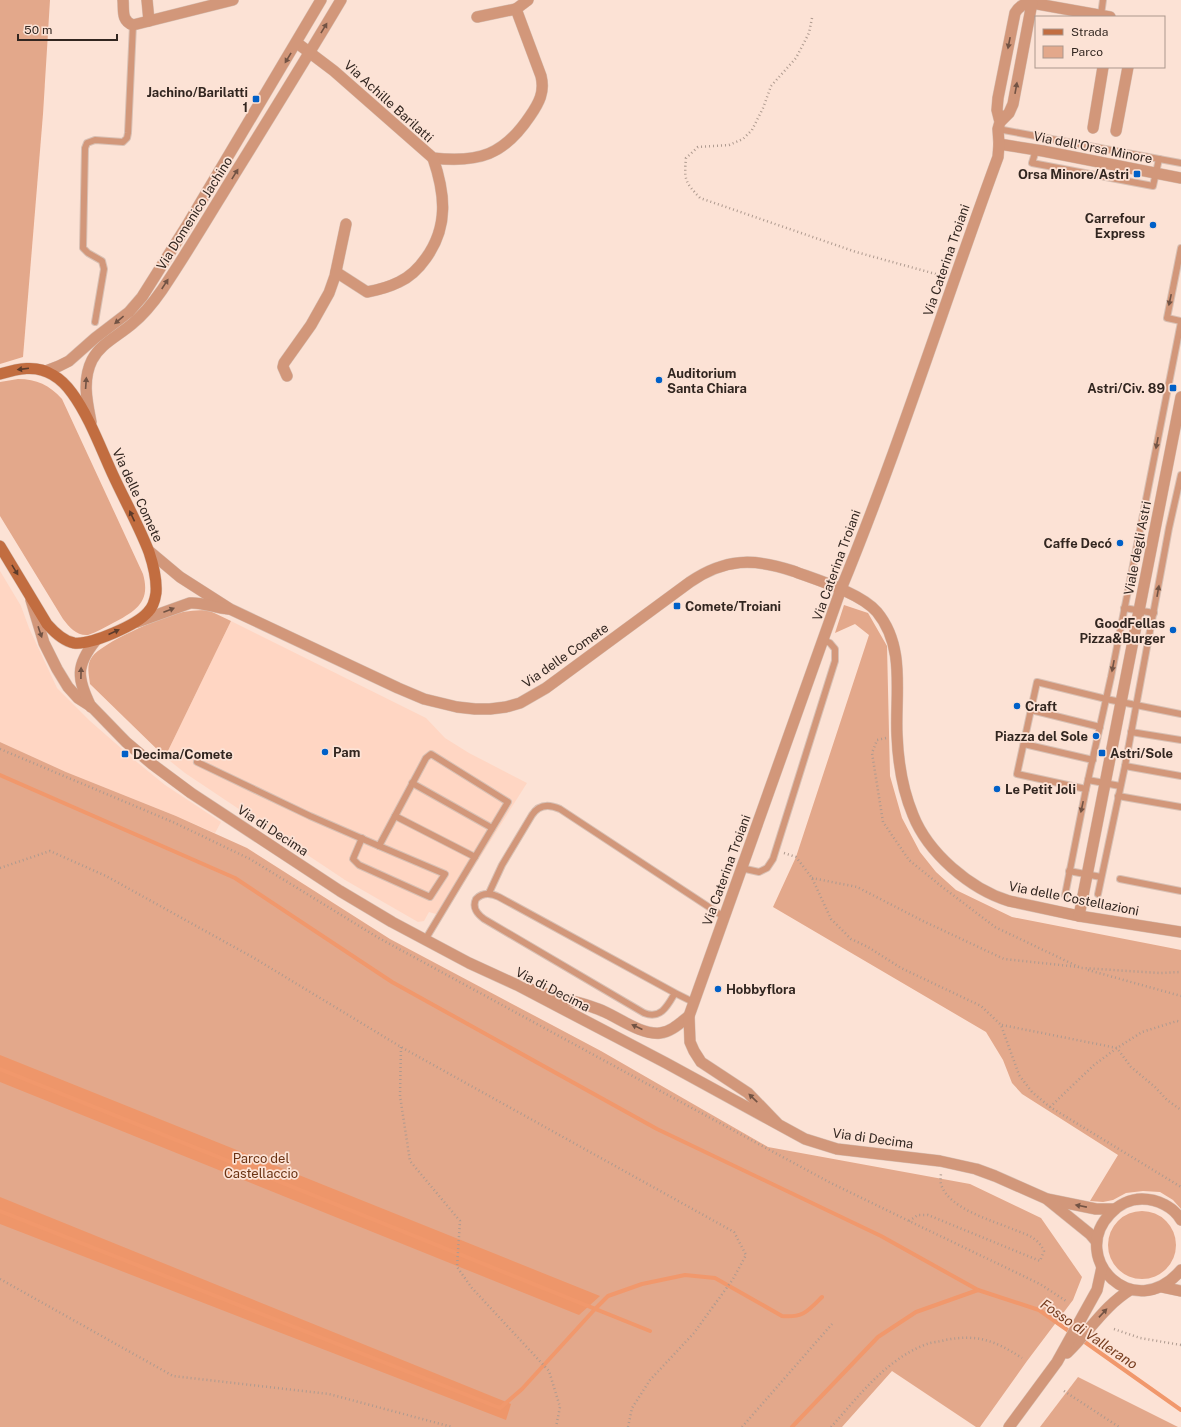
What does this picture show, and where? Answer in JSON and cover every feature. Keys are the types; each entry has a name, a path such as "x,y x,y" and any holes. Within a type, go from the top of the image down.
{"main road":[{"path":"0,374 23,368 46,371"},
{"name":"Via delle Comete","path":"46,371 62,382 72,393 94,435 149,551"},
{"name":"Via di Decima","path":"0,546 50,627 62,638 70,642 77,643 96,640"},
{"path":"96,640 133,624 148,613 156,595 156,581 149,551"}],"street":[{"path":"123,0 124,19 127,23 133,25 233,0"},
{"path":"147,0 149,22"},
{"name":"Via Domenico Jachino","path":"46,371 69,361 95,338 129,312 142,297 186,228 297,43 321,0"},
{"name":"Via Domenico Jachino","path":"94,435 87,404 86,390 88,370 94,357 108,342 132,324 149,307 160,292 196,237 341,0"},
{"path":"476,17 516,9 528,0"},
{"path":"999,126 1009,113 1013,104 1026,2 1106,16"},
{"name":"Via Caterina Troiani","path":"780,1126 748,1093 701,1062 690,1042 688,1016 998,157 998,98 1015,13 1020,6 1026,2"},
{"name":"Via Achille Barilatti","path":"297,43 334,70 433,158 467,159 495,151 507,143 516,135 539,104 542,94 542,80 516,9"},
{"path":"1093,128 1103,68"},
{"path":"1116,131 1128,68"},
{"name":"Via dell'Orsa Minore","path":"999,144 1181,178"},
{"path":"336,272 367,292 398,282 408,277 420,266 434,247 441,225 443,207 442,190 433,158"},
{"path":"287,376 283,367 284,363 305,334 325,302 331,288 336,272 346,224"},
{"name":"Viale degli Astri","path":"1079,916 1139,611 1179,421 1181,397"},
{"name":"Via delle Comete","path":"149,551 176,574 230,609 412,694 447,705 482,710 511,706 537,694 696,578 710,570 724,565 742,562 777,566 841,589"},
{"name":"Via delle Costellazioni","path":"841,589 859,598 874,609 882,618 890,634 896,657 898,682 897,735 904,781 913,816 920,830 929,843 944,859 963,876 988,892 1009,901 1079,916 1181,932"},
{"name":"Via di Decima","path":"29,595 41,635 57,669 73,693 92,708 117,734 185,788 349,896 425,940 469,963 517,985 666,1063 805,1139 836,1149 940,1161 976,1169 1048,1199 1096,1208 1114,1209"},
{"name":"Via delle Comete","path":"133,624 190,603 199,603 230,609"},
{"name":"Via di Decima","path":"92,708 82,686 81,667 86,653 96,640"},
{"path":"517,985 598,1009 641,1030 652,1033 664,1033 669,1031 688,1016"},
{"name":"Via di Decima","path":"1048,1199 1090,1234 1096,1241"},
{"path":"1126,1293 1111,1278 1102,1266 1098,1257 1096,1241 1098,1232 1105,1219 1114,1209 1127,1202 1142,1199 1156,1201 1169,1207 1181,1220"},
{"path":"1009,1427 1054,1366 1094,1296 1100,1281 1102,1266"},
{"path":"1054,1366 1082,1338 1102,1314 1126,1293 1162,1287 1173,1280 1181,1270"},
{"path":"1162,1287 1181,1291"}],"lane":[{"path":"1103,0 1106,16"},
{"path":"95,322 104,269 102,261 88,253 83,248 85,148 87,143 95,140 123,142 127,138 133,25"},
{"path":"999,126 1045,138 1181,163"},
{"path":"1045,138 1040,151 1032,163 1153,186 1159,159"},
{"path":"1065,895 1106,699 1181,321 1167,318 1181,248"},
{"path":"1162,418 1179,421"},
{"path":"1098,894 1125,766 1169,528 1181,475"},
{"path":"1124,608 1154,613"},
{"path":"742,868 759,872 768,868 773,859 835,661 835,649 830,643 824,640"},
{"path":"1086,789 1017,774 1037,682 1106,699 1181,714"},
{"path":"1031,710 1100,727"},
{"path":"1131,732 1181,740"},
{"path":"1024,744 1093,760"},
{"path":"379,846 426,758 431,754 508,802 425,940"},
{"path":"197,762 310,816 362,838 379,846 445,874 430,897 359,865 353,859 362,838"},
{"path":"1125,766 1181,776"},
{"path":"1088,780 1120,786"},
{"path":"412,783 492,828"},
{"path":"1118,796 1181,807"},
{"path":"489,894 502,865 532,815 541,806 548,805 560,809 724,917"},
{"path":"396,816 475,857"},
{"path":"1069,871 1102,876"},
{"path":"1120,879 1181,891"},
{"path":"675,993 666,1008 658,1014 652,1016 640,1011 480,916 475,910 474,902 478,896 489,894 499,897 693,1002"}],"path":[{"path":"812,18 809,33 796,58 771,86 763,108 752,130 743,139 729,145 698,147 686,158 684,175 688,185 700,198 856,252 954,278"},
{"path":"0,749 175,823 250,859 384,941 829,1182 1040,1284 1066,1301"},
{"path":"0,868 50,851 99,873 254,958 401,1047 734,1232 746,1255 732,1281 694,1333 646,1386 632,1408 628,1427"},
{"path":"796,857 812,878 831,919 851,940 868,947 901,968 981,1006 1001,1025 1020,1075 1032,1092 1050,1107 1181,1187"},
{"path":"812,878 857,887 923,921 1004,959 1081,968 1160,973 1181,972"},
{"path":"1081,968 1181,996"},
{"path":"1050,1107 1094,1065 1117,1048 1142,1032 1177,1021 1181,1022"},
{"path":"1001,1025 1117,1048 1131,1067 1155,1087 1167,1100 1181,1110"},
{"path":"401,1047 400,1096 410,1161 460,1221 457,1267 472,1288 549,1371 560,1407 556,1427"},
{"path":"909,1221 918,1215 928,1215 1040,1261 1044,1251 1040,1243 1035,1239 964,1208 950,1200 941,1185 940,1161"},
{"path":"0,1279 174,1376 329,1394 452,1427"},
{"path":"742,1427 832,1324"},
{"path":"1114,1329 1140,1338 1181,1345"},
{"path":"831,1427 877,1376 903,1356 927,1344 958,1338 983,1338 1006,1348 1022,1358"},
{"path":"1064,1391 1119,1427"}],"shaded area":[{"path":"0,571 21,606 29,628 57,688 90,721 138,763 165,785 221,822 215,833 66,772 0,742"},
{"path":"231,621 426,718 445,738 469,753 527,783 443,916 429,912 424,921 418,922 345,880 185,773 165,757"}],"green space":[{"path":"0,0 50,0 43,114 23,357 0,364"},
{"path":"18,379 31,380 42,384 62,399 143,574 145,592 143,599 135,610 121,619 88,635 80,634 71,628 63,619 0,516 0,382"},
{"path":"844,605 868,613 887,646 890,776 902,818 920,852 936,872 956,890 1012,917 1181,950 1181,1209 1173,1200 1160,1192 1143,1191 1126,1193 1113,1200 1103,1202 1090,1201 1118,1155 1022,1094 1012,1083 1003,1060 986,1032 773,907 796,857 869,635 855,624 835,633"},
{"path":"208,610 231,621 165,757 90,684 88,670 89,663 98,651 107,645 157,620 177,613"},
{"name":"Parco del Castellaccio","path":"0,742 66,772 176,816 247,848 390,939 601,1051 768,1147 970,1184 1041,1218 1082,1277 1073,1300 980,1427 976,1427 892,1371 842,1427 0,1427"},
{"path":"0,1055 600,1296 579,1315 0,1082"},
{"path":"0,1197 511,1404 506,1420 0,1224"},
{"path":"1142,1211 1155,1214 1166,1221 1173,1232 1176,1245 1173,1258 1166,1269 1155,1276 1142,1279 1129,1276 1118,1269 1111,1258 1108,1245 1111,1232 1118,1221 1129,1214"},
{"path":"1078,1377 1178,1427 1040,1427"}],"waterway":[{"path":"0,775 235,878 392,982 657,1129 881,1236 978,1290 1039,1310 1073,1334"},
{"path":"0,1069 650,1331"},
{"path":"0,1211 500,1408 522,1389 608,1296 642,1284 685,1275 715,1278 782,1316 800,1315 813,1306 822,1297"},
{"path":"792,1427 878,1337 916,1312 978,1290"},
{"name":"Fosso di Vallerano","path":"1082,1340 1181,1410"}],"place":[{"name":"Jachino/Barilatti 1","path":"256,99"},
{"name":"Orsa Minore/Astri","path":"1137,174"},
{"name":"Carrefour Express","path":"1153,225"},
{"name":"Auditorium Santa Chiara","path":"659,380"},
{"name":"Astri/Civ. 89","path":"1173,388"},
{"name":"Caffe Decó","path":"1120,543"},
{"name":"Comete/Troiani","path":"677,606"},
{"name":"GoodFellas Pizza&Burger","path":"1173,630"},
{"name":"Craft","path":"1017,706"},
{"name":"Piazza del Sole","path":"1096,736"},
{"name":"Pam","path":"325,752"},
{"name":"Astri/Sole","path":"1102,753"},
{"name":"Decima/Comete","path":"125,754"},
{"name":"Le Petit Joli","path":"997,789"},
{"name":"Hobbyflora","path":"718,989"}]}
